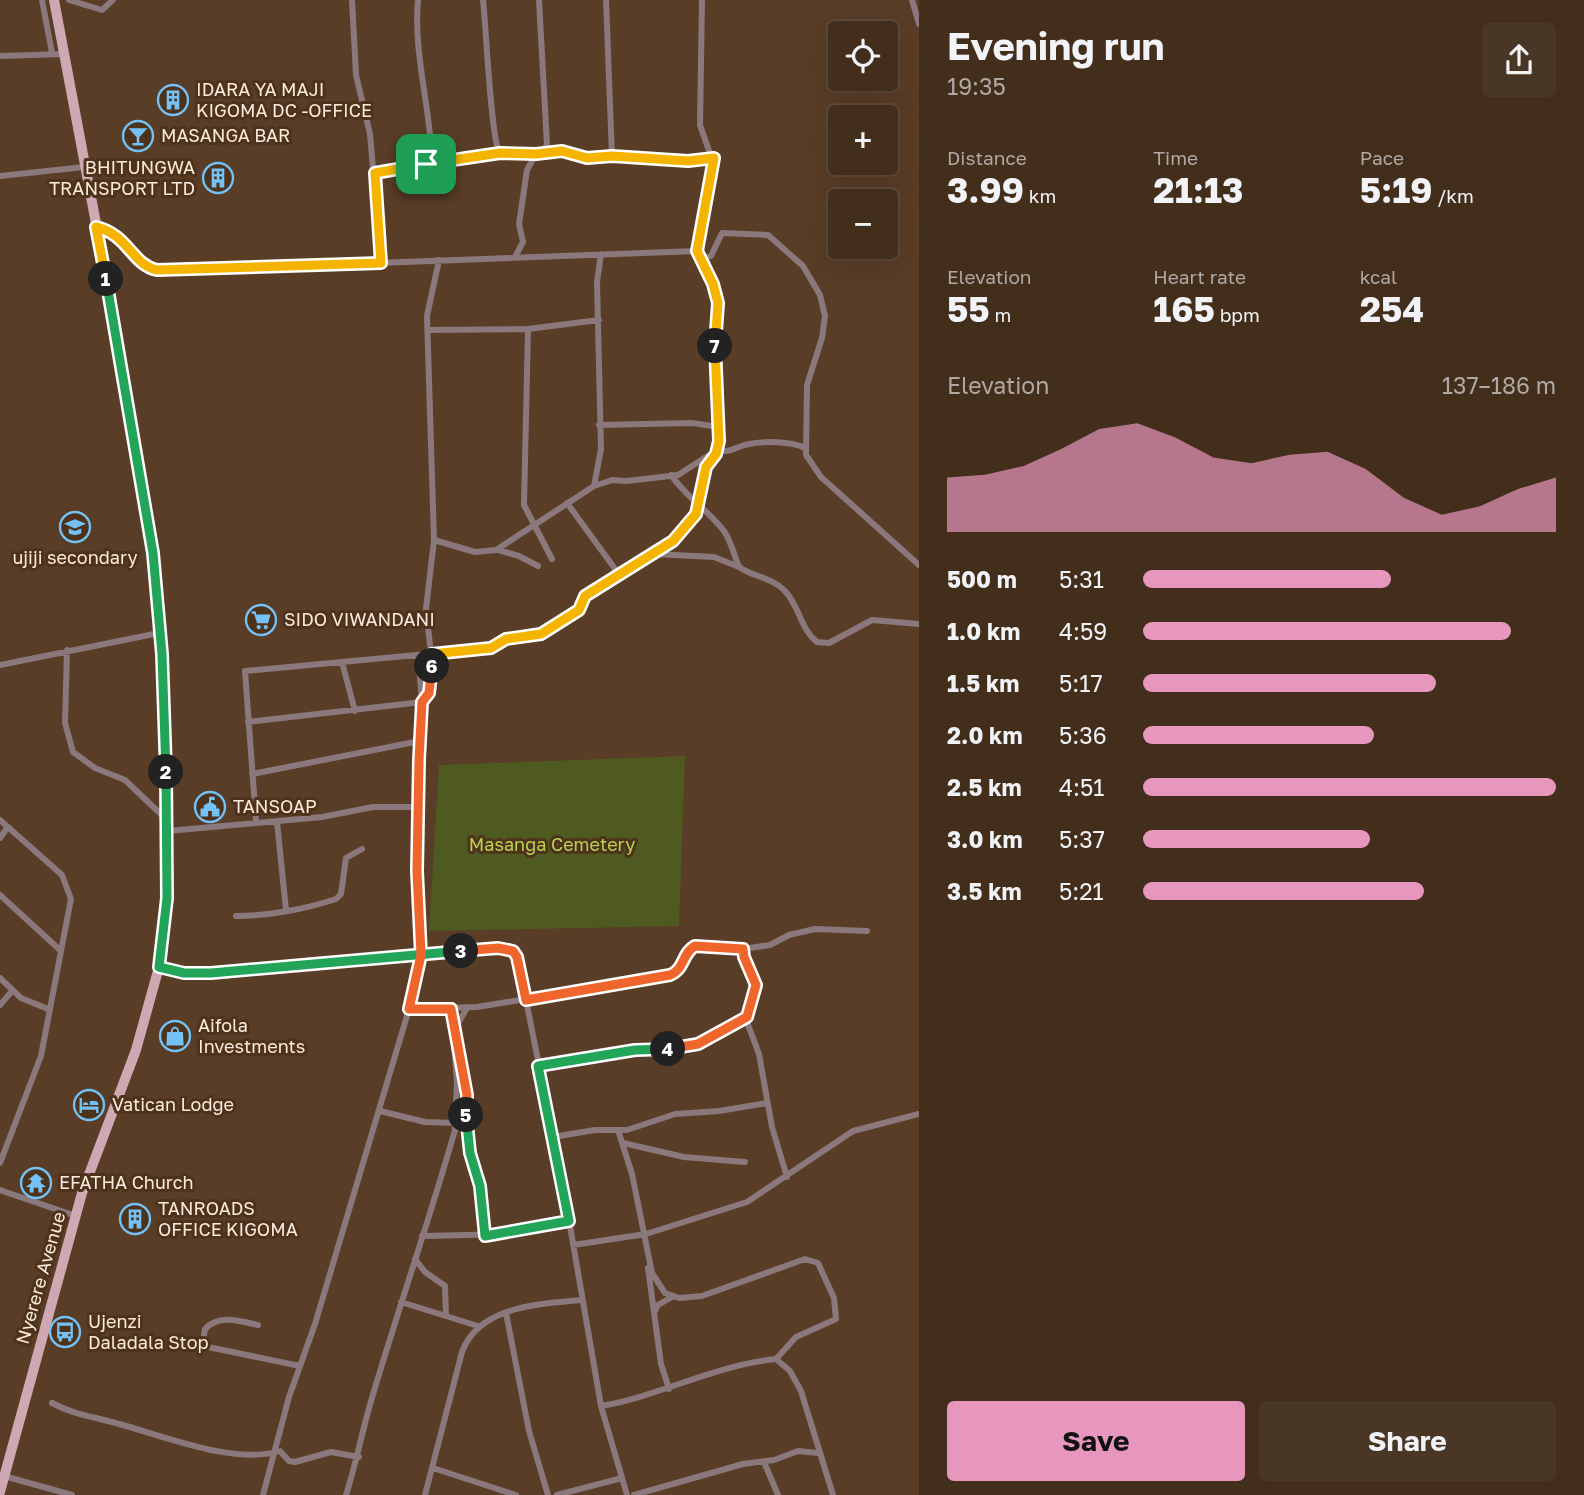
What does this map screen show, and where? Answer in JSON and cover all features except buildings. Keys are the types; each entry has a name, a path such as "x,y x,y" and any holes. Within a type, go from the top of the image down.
{"main road":[{"name":"Nyerere Avenue","path":"0,1492 30,1372 76,1216 136,1050 159,967 167,898 168,826 159,632 149,520 54,1"}],"street":[{"path":"42,0 52,53"},
{"path":"54,1 69,0 102,10 113,0"},
{"path":"352,0 356,75 369,124 381,263"},
{"path":"418,0 417,22 430,117 432,163"},
{"path":"483,0 489,52 493,134 500,153"},
{"path":"515,257 523,242 519,223 527,170 547,143 539,0"},
{"path":"606,0 612,90 612,156"},
{"path":"256,821 245,671 491,648 506,639 541,634 579,610 585,596 621,576 673,541 693,519 699,504 706,467 717,450 719,427 715,365 718,303 713,284 697,251 714,158 700,125 702,0"},
{"path":"912,0 919,24"},
{"path":"0,56 65,54"},
{"path":"375,173 500,153 538,154 562,151 587,158 612,156 688,161 714,158"},
{"path":"0,176 84,167"},
{"path":"96,227 118,236 145,265 157,270 697,251"},
{"path":"701,259 711,256 722,233 762,234 774,239 803,266 820,295 825,316 822,338 807,385 806,448 809,461 821,477 919,565"},
{"path":"594,486 600,465 597,282 601,254"},
{"path":"248,722 422,702 429,693 432,654 426,610 434,540 428,302 439,260"},
{"path":"428,330 528,328 599,320"},
{"path":"528,328 524,505 552,559"},
{"path":"599,425 692,423 719,427"},
{"path":"793,444 806,437"},
{"path":"496,550 594,486 612,480 626,481 681,474 717,450 726,452 752,444 793,444 806,448"},
{"path":"671,475 687,496 699,504 709,518 725,532 738,567"},
{"path":"567,503 621,576"},
{"path":"693,519 709,518"},
{"path":"434,540 475,552 496,550 519,556 538,566"},
{"path":"652,553 714,557 782,588 792,599 812,638 820,644 839,638 872,620 919,624"},
{"path":"0,665 159,632"},
{"path":"67,650 65,723 73,752 88,765 129,783 168,826 277,822 373,807 419,807"},
{"path":"263,1495 300,1366 380,1111 409,1009 421,955 417,871 422,702 418,655"},
{"path":"342,662 355,711"},
{"path":"252,774 420,741"},
{"path":"0,820 49,860 67,882 70,910 48,1009 41,1056 0,1163"},
{"path":"277,822 286,910"},
{"path":"0,838 7,828"},
{"path":"236,916 276,915 286,910 336,899 341,894 346,858 362,849"},
{"path":"0,895 60,950"},
{"path":"409,1009 451,1009 526,1000 670,975 680,969 687,952 695,946 743,949 770,945 789,935 815,929 867,931"},
{"path":"159,967 201,974 498,948 513,951 517,957 553,1137 601,1406 628,1495"},
{"path":"743,949 756,985 747,1017 759,1054 767,1103 787,1177"},
{"path":"0,978 12,991 48,1009"},
{"path":"0,1004 12,991"},
{"path":"467,1007 457,1025 467,1095 465,1121 480,1186 485,1236"},
{"path":"346,1495 359,1457 373,1394 455,1127 457,1081 451,1009"},
{"path":"538,1066 635,1050 679,1048 698,1044 747,1017"},
{"path":"453,1027 458,1036"},
{"path":"553,1137 638,1127 675,1114 719,1111 767,1103"},
{"path":"380,1111 455,1127 465,1121"},
{"path":"573,1245 646,1234 747,1202 853,1131 919,1114"},
{"path":"618,1130 646,1234 649,1262 647,1278 655,1311 661,1364 669,1389"},
{"path":"623,1143 684,1157 746,1162"},
{"path":"0,1190 76,1216"},
{"path":"422,1236 485,1236 569,1221"},
{"path":"415,1257 418,1266 445,1286 446,1316"},
{"path":"601,1406 638,1399 685,1381 776,1359 796,1337 836,1319 834,1298 818,1263 813,1259 805,1259 702,1296 672,1297 655,1311"},
{"path":"649,1262 658,1286 672,1297"},
{"path":"425,1495 467,1338 478,1326 506,1313 582,1300"},
{"path":"401,1302 478,1326"},
{"path":"506,1313 529,1430 548,1495"},
{"path":"258,1325 232,1320 212,1323 205,1329 204,1342 208,1347 300,1366"},
{"path":"776,1359 790,1371 801,1391 832,1495"},
{"path":"52,1403 79,1416 193,1445 237,1452 280,1451 289,1461 295,1462 331,1452 359,1457"},
{"path":"802,1451 813,1436"},
{"path":"634,1495 688,1478 802,1451 818,1453"},
{"path":"764,1462 778,1495"},
{"path":"433,1468 516,1495"},
{"path":"4,1476 72,1495"},
{"path":"557,1495 622,1478"}],"green space":[{"name":"Masanga Cemetery","path":"685,756 679,926 429,931 439,765"}],"place":[{"name":"IDARA YA MAJI KIGOMA DC -OFFICE","path":"173,100"},
{"name":"MASANGA BAR","path":"138,136"},
{"name":"BHITUNGWA TRANSPORT LTD","path":"218,178"},
{"name":"ujiji secondary","path":"75,527"},
{"name":"SIDO VIWANDANI","path":"261,620"},
{"name":"TANSOAP","path":"210,807"},
{"name":"Aifola Investments","path":"175,1036"},
{"name":"Vatican Lodge","path":"89,1105"},
{"name":"EFATHA Church","path":"36,1183"},
{"name":"TANROADS OFFICE KIGOMA","path":"135,1219"},
{"name":"Ujenzi Daladala Stop","path":"65,1332"}],"route":[{"path":"426,164 375,173 381,263 157,270 145,265 111,231 96,227 117,335 135,456 149,520 162,654 168,831 167,898 159,967 201,974 421,955 498,948 513,951 517,957 526,1000 670,975 680,969 687,952 695,946 743,949 756,985 756,993 747,1017 735,1024 698,1044 679,1048 635,1050 538,1066 569,1221 512,1234 485,1236 480,1186 470,1153 465,1121 467,1095 459,1041 453,1027 451,1009 409,1009 418,979 421,955 417,871 419,760 422,702 429,693 432,654 491,648 506,639 530,638 541,634 579,610 585,596 621,576 673,541 691,523 699,504 706,467 716,454 719,441 715,385 718,303 713,284 697,251 700,247 704,197 714,158 688,161 612,156 587,158 554,151 536,154 500,153 426,164"}]}
